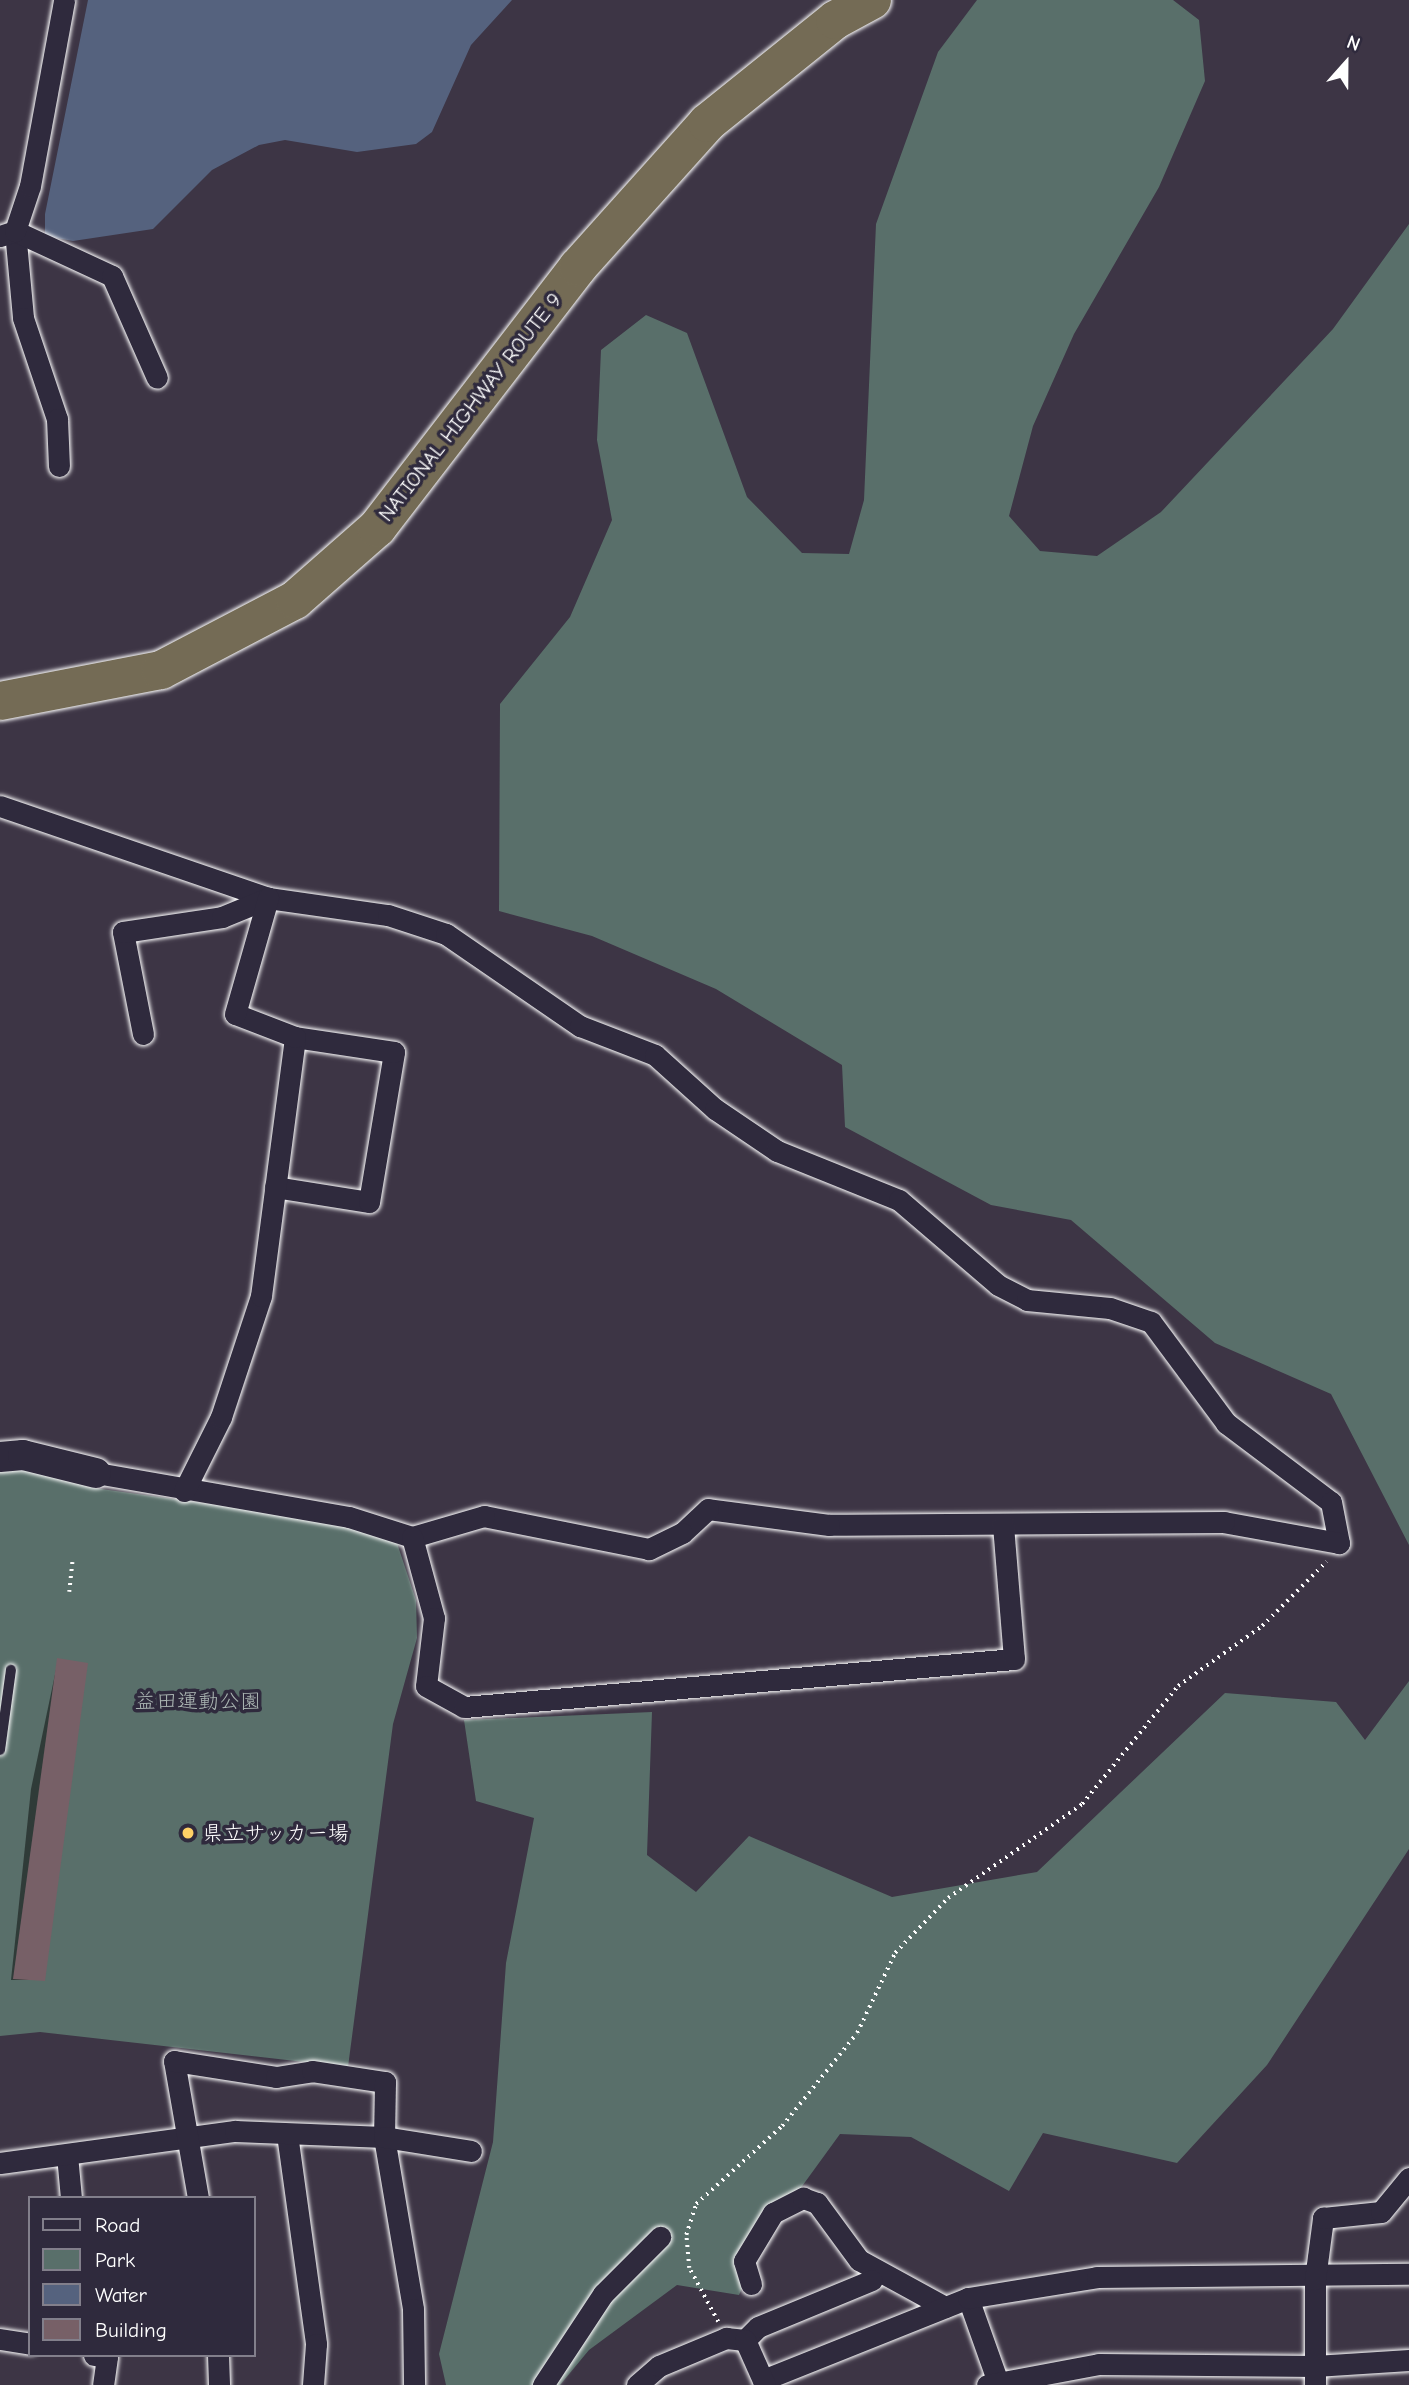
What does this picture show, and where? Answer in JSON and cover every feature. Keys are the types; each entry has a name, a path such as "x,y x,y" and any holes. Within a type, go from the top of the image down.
{"highway":[{"name":"NATIONAL HIGHWAY ROUTE 9","path":"0,701 161,670 295,600 377,528 578,267 707,123 835,20 872,0"}],"street":[{"path":"60,467 57,419 23,318 8,234 30,186 64,0"},
{"path":"8,234 111,276 157,378"},
{"path":"0,806 268,898 388,915 446,934 580,1026 656,1055 715,1109 777,1151 899,1200 998,1285 1027,1300 1110,1308 1152,1322 1226,1423 1331,1502 1339,1543 1224,1522 829,1525 708,1508 682,1533 649,1549 484,1516 412,1537 349,1517 184,1490 23,1455 0,1457"},
{"path":"144,1034 123,932 222,917 268,898"},
{"path":"268,898 235,1014 295,1037 394,1052 369,1202 275,1187"},
{"path":"184,1490 221,1417 261,1296 295,1037"},
{"path":"412,1537 433,1618 426,1686 464,1707 1014,1659 1003,1524"},
{"path":"198,2196 192,2141 174,2061 276,2077 312,2071 385,2082 384,2137 413,2309 414,2385"},
{"path":"0,2163 192,2141 235,2132 384,2137 471,2151"},
{"path":"287,2134 316,2344 313,2385"},
{"path":"67,2155 71,2196"},
{"path":"1315,2376 1315,2279 1323,2218 1381,2212 1409,2178"},
{"path":"751,2284 744,2261 773,2213 803,2198 817,2203 859,2260 945,2307"},
{"path":"543,2385 603,2294 660,2237"},
{"path":"735,2339 764,2382 968,2298 1097,2277 1315,2279 1409,2274"},
{"path":"637,2385 659,2367 735,2339 872,2280"},
{"path":"968,2298 994,2384 1100,2364 1315,2376 1409,2360"},
{"path":"0,2339 28,2344"},
{"path":"103,2385 107,2357"},
{"path":"218,2357 219,2385"}],"lane":[{"path":"0,1750 11,1670"}],"path":[{"path":"735,2339 689,2268 686,2235 696,2204 782,2126 841,2054 895,1954 921,1924 948,1898 1082,1804 1178,1686 1288,1604 1339,1543"},
{"path":"69,1592 72,1562"}],"green space":[{"path":"977,0 1173,0 1199,20 1205,81 1159,187 1074,334 1033,426 1009,516 1040,551 1097,556 1161,512 1333,329 1409,224 1409,1545 1331,1394 1215,1343 1071,1220 991,1205 845,1127 842,1065 716,989 592,936 499,911 500,704 570,617 612,520 597,440 601,350 646,315 687,333 747,497 802,553 849,554 864,500 876,224 938,52"},
{"name":"益田運動公園","path":"19,1469 94,1488 349,1523 396,1540 416,1600 417,1638 393,1724 348,2067 40,2032 0,2036 0,1471"},
{"path":"1409,1681 1409,1849 1267,2065 1177,2163 1043,2133 1009,2191 911,2137 840,2134 763,2240 739,2295 677,2285 589,2350 560,2385 446,2385 439,2354 493,2142 506,1963 534,1818 476,1801 464,1720 652,1712 647,1855 696,1892 749,1836 892,1897 1037,1872 1225,1693 1336,1702 1365,1740"}],"water":[{"path":"88,0 512,0 471,45 432,132 416,144 357,152 285,140 259,145 212,170 153,229 73,241 45,236 45,214"}],"building":[{"path":"57,1658 88,1663 45,1981 13,1979"}],"place":[{"name":"県立サッカー場","path":"188,1833"}]}
